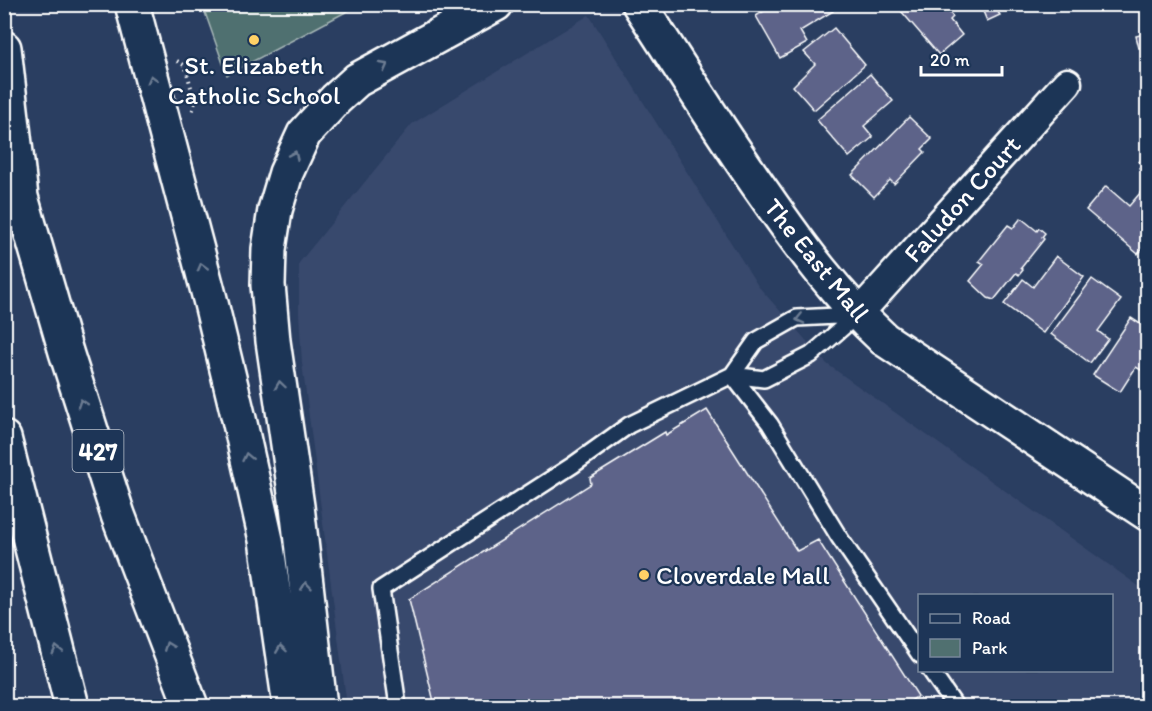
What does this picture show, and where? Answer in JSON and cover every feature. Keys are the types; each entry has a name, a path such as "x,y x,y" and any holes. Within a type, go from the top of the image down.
{"main road":[{"path":"132,4 242,430 266,540 290,706"},
{"path":"320,706 297,506 273,341 268,285 269,249 275,210 286,173 304,134 336,99 357,80 496,4"},
{"name":"The East Mall","path":"639,4 784,224 827,281 858,315 884,339 1148,514"},
{"name":"427","path":"4,48 21,197 66,352 118,515 189,704"},
{"path":"4,137 21,197"},
{"path":"4,438 72,706"}],"street":[{"name":"Faludon Court","path":"858,315 1066,83"}],"lane":[{"path":"398,706 381,589 573,465 629,425 732,375 756,341 797,318 858,315"},
{"path":"732,375 764,379 811,355 858,315"},
{"path":"732,375 770,424 839,537 918,652"},
{"path":"931,672 955,706"}],"shaded area":[{"name":"Cloverdale Mall","path":"589,15 758,286 827,364 1147,592 1147,706 347,706 302,363 299,263 412,124"}],"green space":[{"name":"St. Elizabeth Catholic School","path":"202,4 359,4 359,5 227,75"}],"building":[{"path":"775,4 829,4 833,11 800,31 807,43 780,58 756,16"},
{"path":"895,4 943,4 953,17 950,20 962,35 939,55"},
{"path":"980,4 1011,5 998,12 1000,15 987,21"},
{"path":"1111,4 1130,4 1125,10 1120,6 1117,10"},
{"path":"834,28 865,65 814,110 793,86 815,64 804,52"},
{"path":"1148,33 1148,60 1146,61 1144,47 1139,48 1136,36"},
{"path":"870,74 893,101 864,126 873,137 849,157 817,120"},
{"path":"909,117 932,139 922,149 925,152 894,184 890,180 874,197 852,175"},
{"path":"1148,152 1148,176 1139,168 1142,165 1139,162"},
{"path":"1106,186 1129,206 1141,192 1148,197 1148,243 1138,254 1086,210"},
{"path":"1021,218 1037,231 1039,228 1045,233 1042,237 1044,239 1021,268 1023,270 1019,275 1016,273 994,300 988,298 970,281 984,264 979,261 1008,225 1013,228"},
{"path":"1056,256 1084,277 1043,333 1004,304 1023,279 1033,287"},
{"path":"1092,279 1121,300 1098,331 1108,339 1090,363 1051,334"},
{"path":"1131,318 1148,329 1148,374 1136,367 1120,392 1093,375"},
{"name":"Cloverdale Mall","path":"707,410 797,551 818,540 918,696 903,706 435,706 409,599 591,484 590,478 665,432 666,435"}],"place":[{"name":"St. Elizabeth Catholic School","path":"254,40"},
{"name":"Cloverdale Mall","path":"644,575"}]}
